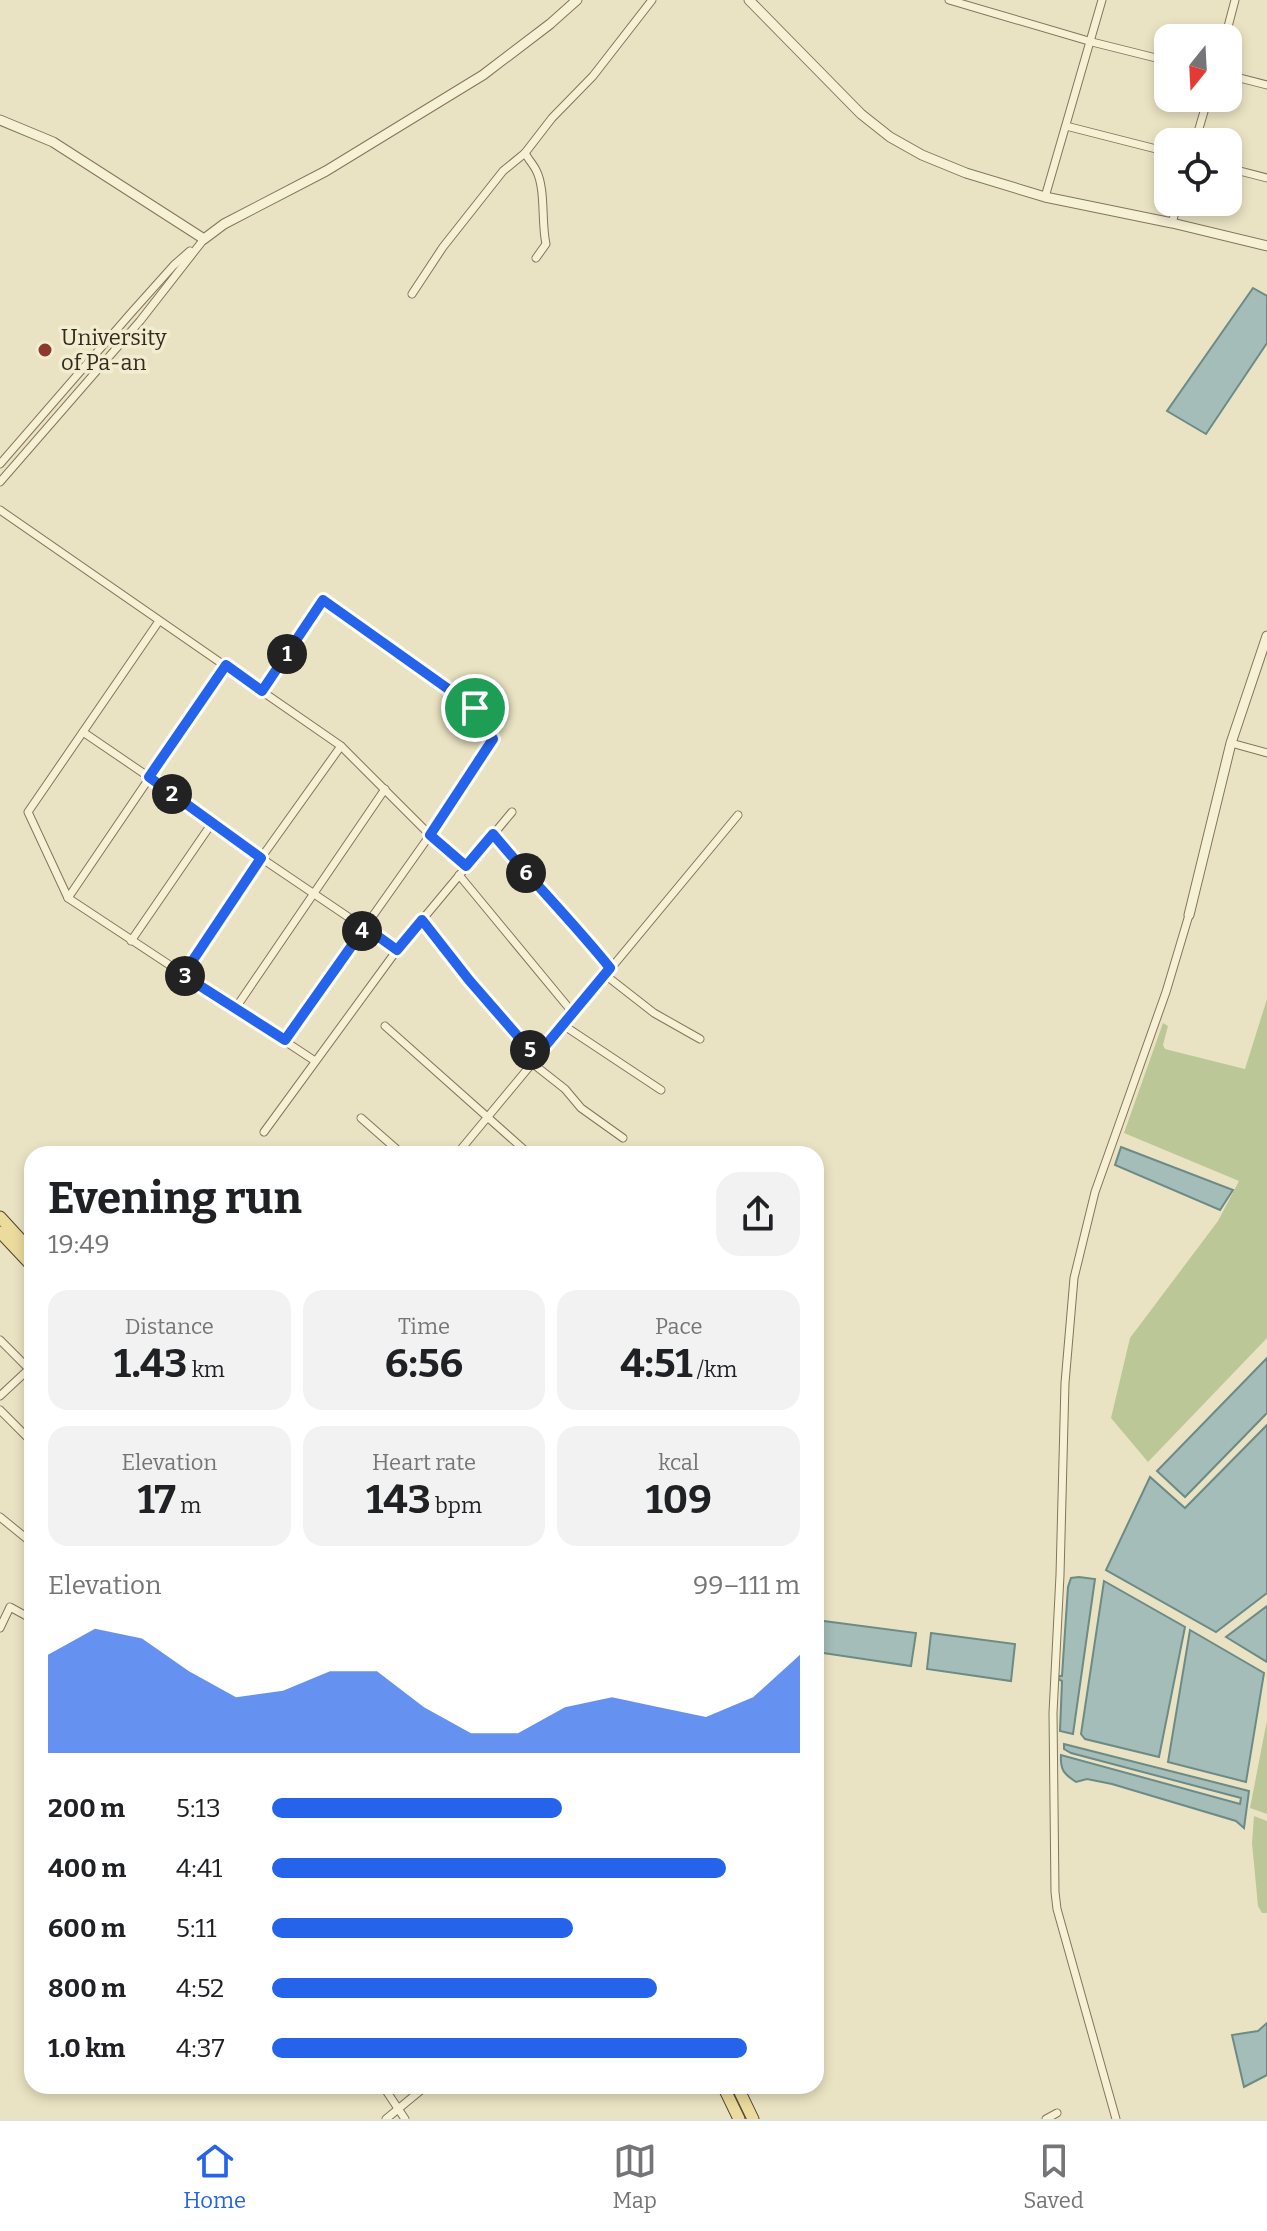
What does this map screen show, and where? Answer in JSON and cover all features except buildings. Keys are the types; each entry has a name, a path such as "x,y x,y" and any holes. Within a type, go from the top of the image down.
{"main road":[{"path":"0,1217 24,1243"},
{"path":"0,1232 24,1258"},
{"path":"727,2094 739,2119"},
{"path":"741,2094 753,2119"}],"street":[{"path":"0,464 174,265 204,239 224,224 326,171 483,75 577,0"},
{"path":"412,294 443,247 503,171 525,153 552,118 593,76 652,0"},
{"path":"749,0 861,114 890,137 922,155 966,173 1045,197 1267,246"},
{"path":"949,0 1154,58"},
{"path":"1045,197 1102,0"},
{"path":"1229,24 1235,0"},
{"path":"1242,79 1267,85"},
{"path":"0,120 53,142 204,239"},
{"path":"1066,126 1154,148"},
{"path":"525,153 538,172 541,196 546,244 536,258"},
{"path":"1242,172 1267,178"},
{"path":"1172,223 1174,216"},
{"path":"0,482 140,321 204,239"},
{"path":"131,313 140,321"},
{"path":"0,510 341,746 430,835 466,866"},
{"path":"262,691 323,600 475,708 493,739 430,835 285,1040"},
{"path":"159,621 28,812 68,898 315,1061"},
{"path":"1116,2119 1057,1909 1055,1892 1053,1713 1065,1383 1074,1278 1095,1192 1166,992 1189,915 1231,743 1263,663 1267,636"},
{"path":"68,898 226,665"},
{"path":"83,732 397,950"},
{"path":"1231,743 1267,753"},
{"path":"183,975 341,746"},
{"path":"235,1009 385,789"},
{"path":"264,1132 397,950 512,812"},
{"path":"464,1146 738,815"},
{"path":"131,941 212,823"},
{"path":"493,834 541,891 574,924 607,971 654,1013 700,1039"},
{"path":"459,875 573,1013"},
{"path":"422,920 534,1060 581,1108 623,1138"},
{"path":"563,1025 661,1090"},
{"path":"385,1026 520,1146"},
{"path":"361,1118 393,1146"},
{"path":"0,1340 24,1362"},
{"path":"0,1396 24,1375"},
{"path":"0,1410 24,1434"},
{"path":"0,1517 24,1536"},
{"path":"0,1628 10,1607 24,1615"},
{"path":"388,2094 405,2119"},
{"path":"386,2119 417,2094"},
{"path":"1046,2119 1057,2113"}],"green space":[{"path":"1267,999 1267,1338 1148,1462 1111,1418 1130,1338 1218,1221 1239,1181 1124,1133 1163,1023 1168,1026 1163,1045 1165,1049 1245,1069"},
{"path":"1267,1720 1267,1814 1250,1808"},
{"path":"1254,1816 1267,1821 1267,1913 1262,1913 1258,1906 1252,1843"}],"water":[{"path":"1253,288 1267,296 1267,343 1206,434 1167,411"},
{"path":"1121,1147 1233,1190 1220,1210 1115,1165"},
{"path":"1267,1358 1267,1413 1185,1497 1157,1471"},
{"path":"1267,1425 1267,1593 1216,1632 1106,1570 1150,1477 1185,1508"},
{"path":"1071,1578 1095,1579 1073,1734 1060,1731 1062,1681 1058,1679 1062,1676 1068,1587"},
{"path":"1104,1581 1185,1627 1159,1757 1085,1739 1081,1734"},
{"path":"1267,1606 1267,1662 1226,1637"},
{"path":"824,1621 916,1633 911,1666 824,1653"},
{"path":"1190,1630 1264,1673 1246,1782 1168,1762"},
{"path":"931,1633 1015,1644 1011,1681 927,1669"},
{"path":"1064,1744 1249,1791 1244,1828 1236,1821 1112,1784 1087,1779 1076,1782 1064,1771 1061,1755 1240,1804 1241,1798 1071,1753 1064,1749"},
{"path":"1267,2023 1267,2075 1244,2087 1232,2035 1258,2031"}],"place":[{"name":"University of Pa-an","path":"45,350"}],"route":[{"path":"323,600 475,708 493,739 430,835 466,866 493,834 610,968 536,1057 422,920 397,950 365,927 285,1040 183,975 261,858 149,777 226,665 262,691 323,600"}]}
